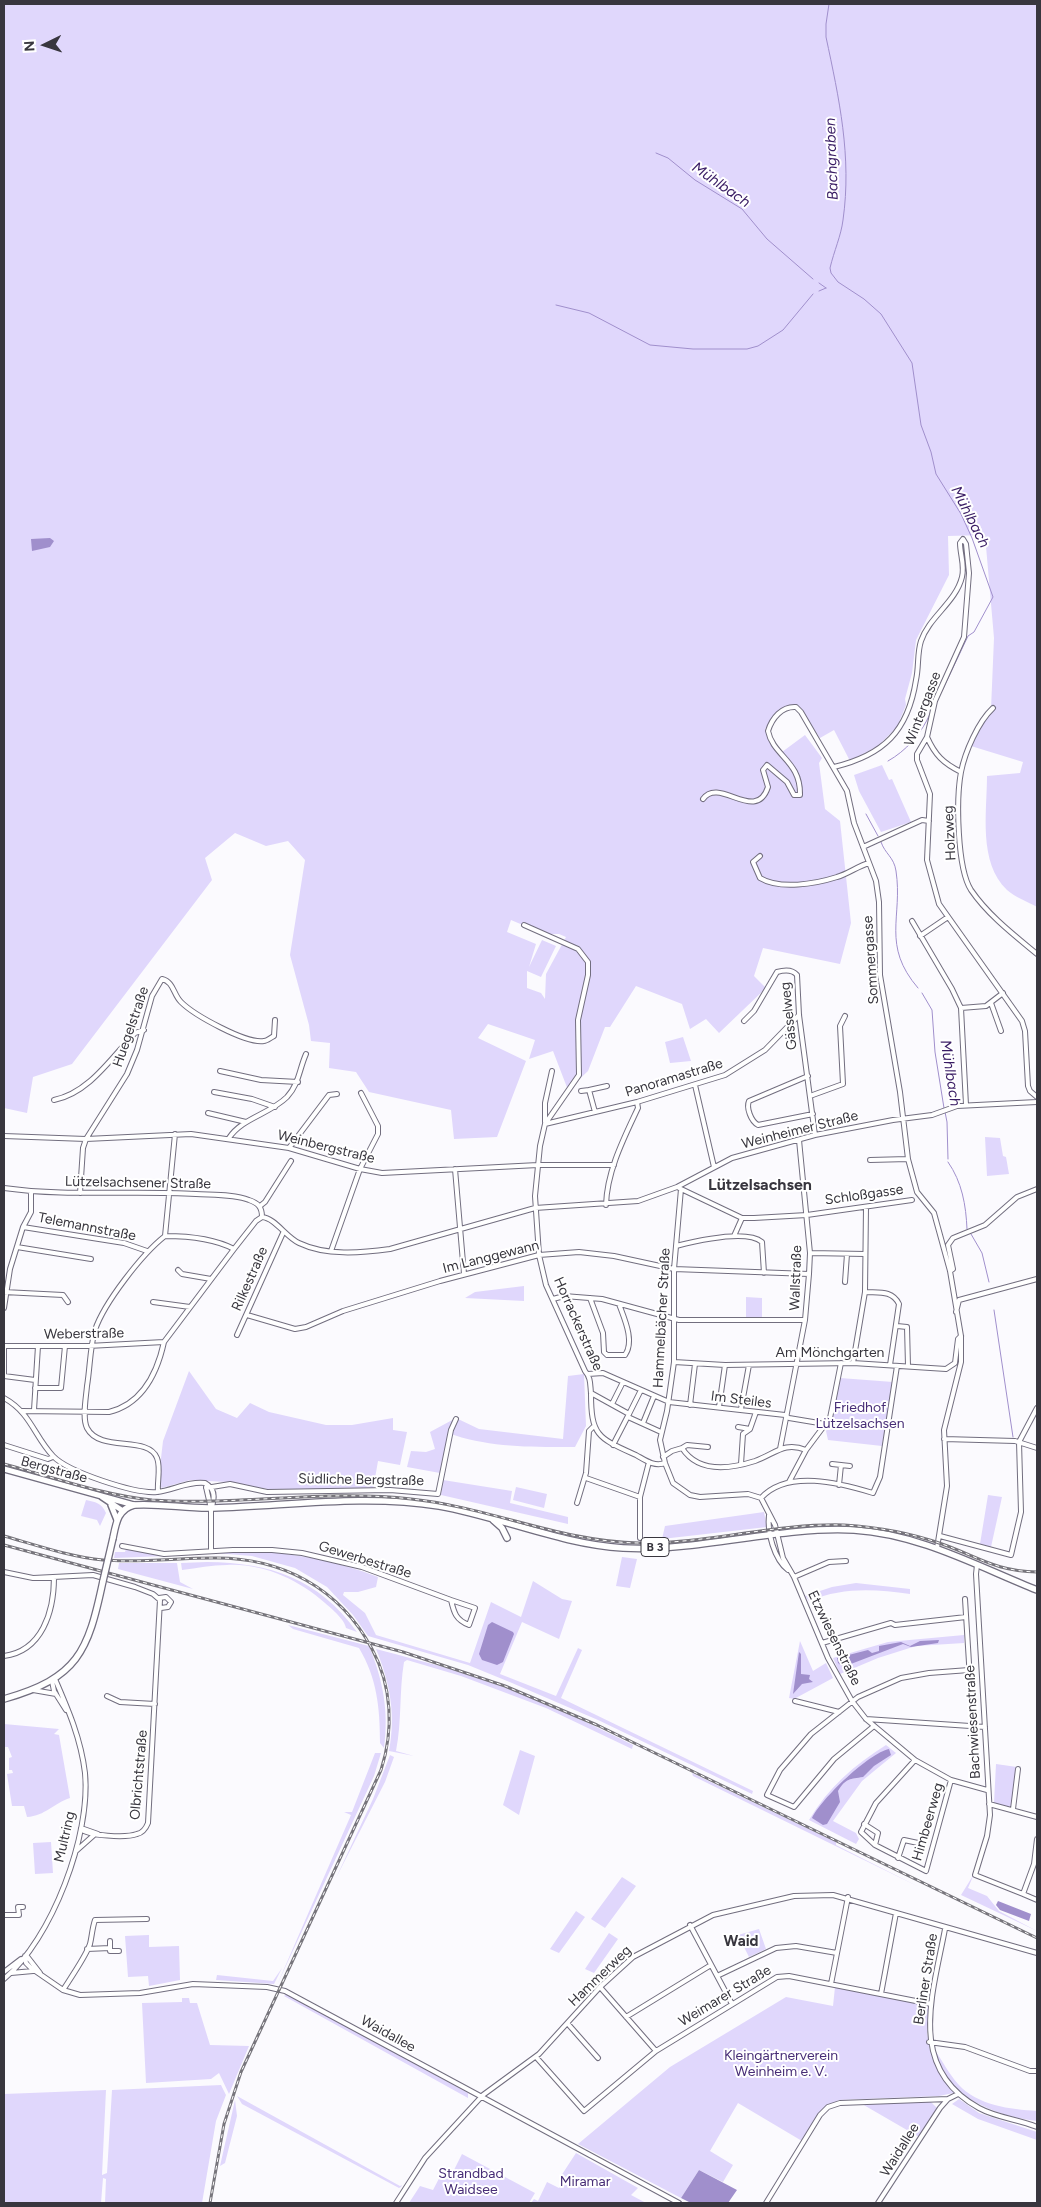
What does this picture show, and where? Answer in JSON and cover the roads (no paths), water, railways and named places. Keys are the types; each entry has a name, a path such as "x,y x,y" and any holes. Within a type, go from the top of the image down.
{"main road":[{"name":"Bergstraße","path":"4,1468 134,1505"},
{"path":"112,1500 123,1511"},
{"path":"112,1500 117,1520"},
{"name":"B 3","path":"134,1505 211,1508 382,1501 439,1506 582,1542 624,1548 828,1530 867,1532 938,1546 977,1565 1037,1590"},
{"path":"4,1699 33,1690 53,1680 69,1668 87,1644 117,1520 123,1511 134,1505"},
{"path":"491,1519 502,1528 507,1538"}],"street":[{"name":"Wintergasse","path":"834,768 855,762 878,750 900,728 909,710 916,679 921,641 928,628 956,590 963,576 960,548 961,540 965,540 969,573 964,637 935,701 927,737 920,747 917,760 930,794 927,863 935,895 948,917 1022,1021 1025,1030 1028,1086 1030,1091 1037,1097"},
{"name":"Sommergasse","path":"704,799 706,794 714,791 749,801 763,798 768,787 763,770 767,765 788,782 794,795 800,795 799,785 791,762 771,742 768,731 777,715 793,706 799,708 808,728 847,791 854,823 878,892 880,975 912,1179 917,1199 934,1213 950,1271 961,1336 960,1362 947,1414 944,1439 947,1486 938,1546"},
{"name":"Holzweg","path":"993,708 980,726 961,772 960,845 967,880 971,890 988,911 1037,954"},
{"path":"927,737 932,750 942,761 961,772"},
{"path":"863,847 922,820 929,821"},
{"path":"760,856 752,862 760,878 773,882 803,883 823,881 839,877 869,863"},
{"path":"920,936 948,917"},
{"path":"912,921 952,989 960,1008 966,1105"},
{"path":"524,925 578,949 588,962 588,975 578,1013 579,1075 546,1124"},
{"name":"Gässelweg","path":"744,1021 754,1010 777,972 785,970 794,972 797,975 799,1015 816,1135"},
{"name":"Huegelstraße","path":"80,1193 83,1148 86,1139 127,1074 144,1030 152,996 162,979 172,985 181,1003 206,1020 256,1041 266,1041 274,1036 275,1020"},
{"path":"960,1008 991,1004 1003,993"},
{"path":"991,1004 1001,1031"},
{"name":"Panoramastraße","path":"546,1124 637,1102 731,1072 765,1050 799,1015"},
{"path":"810,1096 844,1084 840,1026 844,1016"},
{"path":"54,1100 68,1098 83,1089 135,1033 144,1030"},
{"path":"229,1138 246,1122 275,1108 287,1096 298,1082 306,1054"},
{"path":"546,1124 545,1103 552,1071"},
{"path":"220,1072 261,1080 298,1082"},
{"path":"808,1076 749,1102 748,1109 755,1123 758,1124 813,1114"},
{"path":"695,1085 714,1167"},
{"name":"Panoramastraße","path":"582,1091 607,1086"},
{"path":"589,1090 595,1112"},
{"path":"214,1092 252,1099 275,1108"},
{"path":"331,1251 360,1169 378,1137 378,1130 361,1093"},
{"path":"289,1148 329,1095 337,1094"},
{"path":"606,1205 607,1190 614,1165 638,1108 637,1102"},
{"name":"Weinheimer Straße","path":"262,1217 272,1220 283,1233 299,1244 317,1250 369,1252 390,1249 535,1208 606,1205 638,1201 678,1188 714,1167 747,1153 816,1135 903,1118 932,1115 966,1105 1037,1102"},
{"path":"208,1113 246,1122"},
{"name":"Horrackerstraße","path":"546,1124 538,1165 535,1208 540,1255 546,1285 588,1374 590,1415 593,1427 589,1431 586,1478 577,1503"},
{"path":"165,1236 175,1134"},
{"name":"Weinbergstraße","path":"4,1136 86,1139 175,1134 229,1138 289,1148 360,1169 382,1173 538,1165 614,1165"},
{"name":"Wallstraße","path":"780,1449 798,1363 805,1320 809,1274 810,1253 799,1140"},
{"path":"870,1160 908,1158"},
{"path":"22,1411 109,1412 123,1408 135,1401 146,1388 164,1342 234,1248 256,1221 262,1217 260,1206 265,1202 291,1161"},
{"path":"455,1169 464,1274"},
{"name":"Lützelsachsener Straße","path":"4,1188 31,1192 170,1192 247,1199 260,1206"},
{"name":"Schloßgasse","path":"678,1188 742,1218 806,1215 917,1199"},
{"name":"Hammelbächer Straße","path":"678,1188 674,1269 674,1362 669,1402 660,1440 663,1457 673,1483 690,1495 700,1497 748,1494 761,1498"},
{"path":"950,1271 953,1268 949,1249 950,1240 970,1232 995,1218 1017,1197 1037,1189"},
{"path":"4,1308 4,1292 23,1227 31,1212 31,1192"},
{"path":"853,1363 865,1292 866,1207"},
{"path":"734,1236 742,1218"},
{"name":"Telemannstraße","path":"23,1227 124,1243 147,1251"},
{"name":"Rilkestraße","path":"237,1335 283,1233"},
{"path":"158,1492 158,1461 155,1453 149,1448 110,1442 92,1434 86,1427 85,1412 94,1332 103,1315 147,1251 165,1236 221,1242 234,1248"},
{"path":"676,1246 697,1240 734,1236 757,1238 762,1242 764,1273"},
{"path":"17,1247 91,1259"},
{"name":"Im Langgewann","path":"247,1315 295,1329 392,1294 540,1255 588,1253 614,1256 674,1269 809,1274"},
{"path":"810,1253 865,1254"},
{"path":"845,1282 847,1254"},
{"path":"178,1270 182,1274 211,1280"},
{"path":"956,1312 959,1300 964,1297 989,1293 1037,1278"},
{"path":"4,1292 63,1295 68,1302"},
{"path":"865,1292 888,1293 895,1297 899,1304 890,1365"},
{"path":"553,1300 564,1296 590,1298 675,1319 805,1320"},
{"path":"590,1298 603,1333 604,1352 607,1355 625,1355 628,1351 628,1330 619,1304"},
{"path":"153,1302 190,1308"},
{"path":"897,1326 908,1327 908,1366"},
{"name":"Am Mönchgarten","path":"674,1362 726,1365 853,1363 950,1368 957,1359 958,1339 961,1336"},
{"name":"Weberstraße","path":"4,1346 93,1346 164,1342"},
{"path":"4,1346 4,1376 35,1380"},
{"path":"34,1410 38,1346"},
{"path":"35,1388 61,1388 65,1346"},
{"path":"789,1482 806,1450 830,1418 841,1363"},
{"path":"690,1405 695,1364"},
{"path":"719,1407 726,1365"},
{"path":"741,1409 749,1365"},
{"path":"792,1534 779,1529 769,1515 761,1498 778,1485 789,1482 839,1485 873,1493 880,1476 897,1366"},
{"name":"Im Steiles","path":"588,1374 599,1372 669,1402 786,1415 789,1418 825,1424"},
{"path":"612,1404 623,1382"},
{"path":"613,1445 640,1390"},
{"path":"590,1393 661,1432"},
{"path":"643,1423 654,1396"},
{"path":"4,1398 22,1411 53,1457 74,1469 128,1489 158,1492 201,1482 208,1487 211,1508 212,1551"},
{"path":"940,1536 1011,1555 1020,1522 1022,1504 1019,1442 1037,1408"},
{"path":"741,1464 743,1434 750,1429 756,1412"},
{"name":"Südliche Bergstraße","path":"208,1487 230,1484 275,1492 390,1490 438,1494 451,1430 456,1419"},
{"path":"593,1427 600,1436 613,1445 656,1465 665,1463"},
{"path":"738,1428 750,1429"},
{"path":"944,1439 1019,1442 1037,1448"},
{"path":"4,1445 48,1459 53,1457"},
{"path":"663,1457 687,1445 708,1447"},
{"path":"682,1448 690,1459 701,1465 711,1467 741,1464 757,1460 780,1449 796,1446 806,1450"},
{"path":"640,1538 640,1497 649,1462"},
{"path":"832,1464 850,1466"},
{"path":"839,1485 841,1465"},
{"path":"586,1478 640,1497"},
{"path":"769,1515 774,1535"},
{"path":"774,1535 775,1524"},
{"name":"Etzwiesenstraße","path":"774,1535 780,1561 794,1577 822,1643 852,1702 866,1720 915,1760 952,1780 987,1790"},
{"name":"Gewerbestraße","path":"122,1546 164,1554 272,1550 333,1559 475,1608 469,1625 460,1621 455,1615 451,1600"},
{"path":"794,1577 829,1562 846,1561"},
{"name":"Bachwiesenstraße","path":"977,1565 990,1824 975,1875 1023,1894"},
{"path":"4,1572 33,1578 93,1575 135,1587 159,1598"},
{"path":"4,1656 26,1649 42,1632 54,1577"},
{"name":"Olbrichtstraße","path":"81,1828 96,1834 136,1835 147,1826 161,1608 159,1598 166,1597 171,1602 168,1607 161,1608"},
{"path":"965,1599 972,1712"},
{"path":"822,1643 891,1623 966,1617"},
{"path":"874,1726 834,1759 794,1807 767,1795 780,1770 811,1734 852,1702 869,1692 896,1682 899,1678 929,1673 969,1670"},
{"name":"Multring","path":"53,1680 56,1694 69,1714"},
{"name":"Multring","path":"4,1979 25,1956 48,1920 65,1884 81,1828 85,1800 85,1774 82,1753 69,1714 53,1680"},
{"path":"33,1690 56,1694"},
{"path":"107,1696 120,1702 155,1704"},
{"path":"795,1701 839,1712"},
{"path":"866,1720 985,1727"},
{"path":"864,1824 878,1833 875,1846 861,1834 864,1824 880,1798 915,1760"},
{"path":"1013,1809 1018,1769"},
{"name":"Himbeerweg","path":"875,1846 927,1870 952,1780"},
{"path":"989,1804 1037,1816"},
{"path":"75,1853 96,1834"},
{"path":"1037,1839 1034,1864 1023,1894 1037,1900"},
{"name":"Himbeerweg","path":"898,1858 904,1840 918,1843"},
{"name":"Hammerweg","path":"396,2203 425,2158 480,2098 536,2057 600,1988 633,1957 718,1913 794,1896 822,1894 848,1897 945,1929 1037,1954"},
{"path":"832,1984 848,1897"},
{"path":"4,1915 19,1915 18,1907 23,1907"},
{"path":"881,1994 896,1913"},
{"path":"63,1990 75,1973 87,1949 95,1920 148,1919"},
{"path":"690,1926 732,2004"},
{"name":"Berliner Straße","path":"945,1929 932,2004 930,2042 933,2059 958,2094 985,2112 1037,2126"},
{"path":"110,1941 110,1951 119,1951"},
{"path":"717,1976 776,1948 796,1946 837,1953"},
{"path":"87,1949 110,1948"},
{"name":"Multring","path":"4,1972 25,1956"},
{"name":"Waidallee","path":"25,1956 26,1964 35,1971 63,1990 80,1996 140,1993 193,1984 279,1989 679,2203"},
{"name":"Waidallee","path":"25,1956 42,1975"},
{"path":"626,2017 711,1965"},
{"path":"11,1973 35,1971"},
{"name":"Weimarer Straße","path":"536,2057 584,2111 656,2051 781,1976 932,2004"},
{"path":"600,1988 656,2051"},
{"path":"568,2024 598,2058"},
{"path":"930,2042 938,2041 965,2047 1037,2071"},
{"name":"Waidallee","path":"878,2203 940,2108 948,2099 958,2094"},
{"path":"766,2203 820,2115 828,2107 849,2102 948,2099"},
{"path":"933,2100 940,2108"}],"waterway":[{"name":"Mühlbach","path":"829,4 826,37 843,128 846,173 843,220 830,268 831,273 838,282 864,299 881,314 912,363 921,425 931,452 936,474 961,514 972,538 993,597 974,632 968,636 942,691"},
{"name":"Mühlbach","path":"656,153 668,158 695,180 742,209 767,239 813,279"},
{"name":"Mühlbach","path":"819,283 826,288"},
{"name":"Mühlbach","path":"819,291 826,288"},
{"path":"556,305 589,313 650,345 693,349 747,349 758,346 783,330 813,294"},
{"name":"Mühlbach","path":"888,761 912,741 930,714"},
{"name":"Mühlbach","path":"866,814 878,836"},
{"name":"Mühlbach","path":"881,842 896,871 896,931 900,958 907,973 918,988"},
{"name":"Mühlbach","path":"922,993 932,1010 935,1052 944,1108"},
{"name":"Mühlbach","path":"945,1112 948,1159"},
{"name":"Mühlbach","path":"948,1162 957,1178 962,1194 966,1211 967,1229"},
{"name":"Mühlbach","path":"971,1234 982,1253 989,1282"},
{"name":"Mühlbach","path":"994,1310 1013,1437"}],"railway":[{"path":"4,1464 96,1490 133,1498 217,1501 379,1496 440,1503 553,1531 610,1541 665,1542 792,1527 818,1525 856,1526 894,1531 918,1537 942,1544 998,1566 1037,1572"},
{"path":"4,1536 66,1553 103,1560 238,1559 262,1563 285,1570 306,1580 326,1593 343,1609 359,1628 372,1649 384,1678 389,1708 389,1724 388,1739 381,1770 241,2072 224,2124 210,2203"},
{"path":"4,1545 403,1652 505,1686 597,1725 1037,1938"}],"district":[{"name":"Lützelsachsen","path":"760,1185"},
{"name":"Waid","path":"741,1942"}],"water label":[{"name":"Bachgraben","path":"832,159"}],"park label":[{"name":"Friedhof Lützelsachsen","path":"860,1416"},
{"name":"Kleingärtnerverein Weinheim e. V.","path":"781,2064"},
{"name":"Strandbad Waidsee","path":"471,2182"},
{"name":"Miramar","path":"585,2182"}]}
